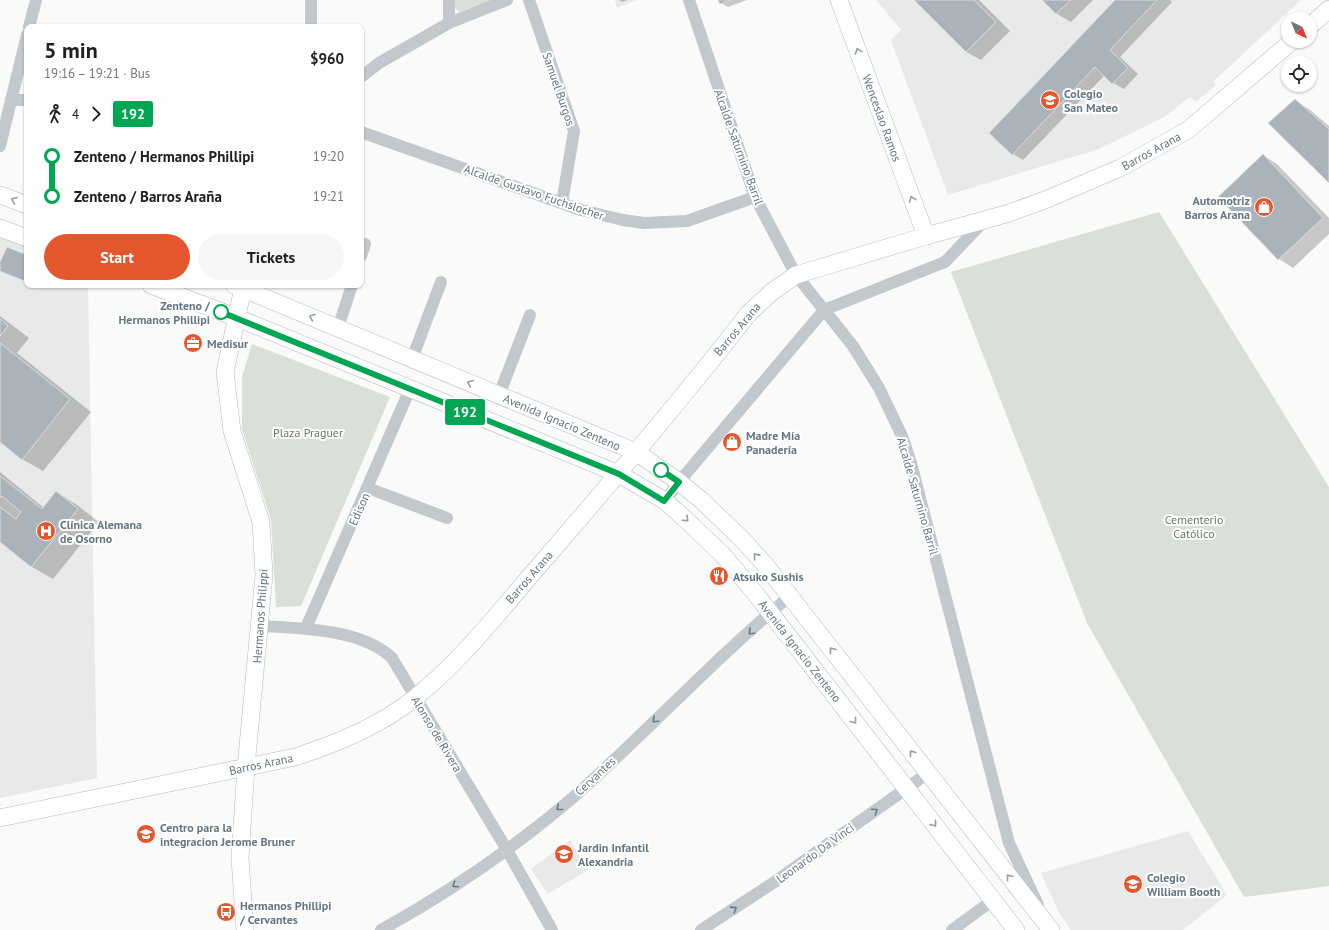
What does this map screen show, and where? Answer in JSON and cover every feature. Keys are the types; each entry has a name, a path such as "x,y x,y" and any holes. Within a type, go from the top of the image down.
{"street":[{"path":"30,24 36,0"},
{"path":"311,0 311,24"},
{"path":"449,0 449,23"},
{"path":"364,75 379,63 449,23 507,0"},
{"name":"Samuel Burgos","path":"529,0 574,131 562,203"},
{"name":"Alcalde Saturnino Barril","path":"689,0 755,197 796,275 853,346 867,366 902,436 911,463 1009,843 1047,929"},
{"name":"Wenceslao Ramos","path":"839,0 926,236"},
{"path":"1317,20 1329,9"},
{"path":"0,146 24,47"},
{"name":"Barros Arana","path":"0,818 295,757 342,740 392,714 416,697 456,662 619,474 749,313 772,291 796,275 926,236 986,220 1084,185 1120,168 1168,142 1206,117 1284,48"},
{"path":"11,100 24,100"},
{"name":"Alcalde Gustavo Fuchslocher","path":"364,133 562,203 602,216 623,220 666,223 687,221 755,197"},
{"path":"0,195 24,204"},
{"name":"Barros Arana","path":"664,501 824,310 946,262 986,220"},
{"path":"0,228 24,237"},
{"path":"412,359 441,282"},
{"name":"Avenida Ignacio Zenteno","path":"159,288 236,317 619,474 664,501 722,554 770,613 1016,930"},
{"name":"Hermanos Philippi","path":"240,288 236,317 225,372 232,431 261,522 264,575 246,767 240,858 245,930"},
{"name":"Avenida Ignacio Zenteno","path":"245,288 636,452 679,482 742,540 790,596 985,846 1047,929"},
{"path":"338,328 351,288"},
{"path":"499,395 530,316"},
{"name":"Edison","path":"306,628 410,389"},
{"path":"368,488 447,518"},
{"name":"Cervantes","path":"381,930 421,908 507,850 576,794 790,596"},
{"name":"Alonso de Rivera","path":"260,626 306,628 362,639 380,648 397,665 507,850 552,930"},
{"name":"Leonardo Da Vinci","path":"701,930 776,881 928,773"},
{"path":"985,846 995,852 1009,843"},
{"path":"952,930 993,900"}],"shaded area":[{"path":"615,0 636,0 617,8"},
{"name":"Colegio San Mateo","path":"876,0 1301,0 1288,12 1281,12 1281,19 1214,81 1216,85 1196,102 1190,97 1164,117 1099,149 948,195 891,40 901,30"},
{"name":"Clínica Alemana de Osorno","path":"0,237 24,246 24,288 88,288 97,778 0,798"},
{"name":"Colegio William Booth","path":"1188,831 1227,895 1183,930 1071,930 1059,912 1041,873"},
{"name":"Jardin Infantil Alexandria","path":"570,840 588,870 548,894 531,869"}],"green space":[{"path":"453,0 493,0 459,12 453,5"},
{"name":"Cementerio Católico","path":"1159,212 1329,487 1329,886 1244,897 1087,623 951,272"},
{"name":"Plaza Praguer","path":"252,344 390,397 301,606 276,607 271,520 242,429 242,377"}],"building":[{"path":"718,0 730,0 720,4"},
{"path":"914,0 974,0 996,22 966,52"},
{"path":"1042,0 1071,0 1056,14"},
{"path":"1115,0 1157,0 1110,50 1128,68 1112,84 1095,67 1012,155 989,133"},
{"path":"1295,99 1329,129 1329,183 1268,123"},
{"path":"1263,154 1323,218 1278,260 1218,197"},
{"path":"7,247 24,254 24,281 0,271 0,262"},
{"path":"0,319 8,326 0,336"},
{"path":"0,343 70,399 22,460 0,442"},
{"path":"0,476 42,509 56,491 78,509 31,567 0,542 0,507 16,519 21,512 2,496 0,498"}],"bus line":[{"name":"192","path":"221,312 619,474 664,501 679,482 661,470"}],"place":[{"name":"Colegio San Mateo","path":"1050,100"},
{"name":"Automotriz Barros Arana","path":"1264,207"},
{"name":"Zenteno / Hermanos Phillipi","path":"221,312"},
{"name":"Medisur","path":"193,343"},
{"name":"Madre Mía Panadería","path":"732,442"},
{"name":"Clínica Alemana de Osorno","path":"46,531"},
{"name":"Atsuko Sushis","path":"719,576"},
{"name":"Centro para la integracion Jerome Bruner","path":"146,834"},
{"name":"Jardin Infantil Alexandria","path":"564,854"},
{"name":"Colegio William Booth","path":"1133,884"},
{"name":"Hermanos Phillipi / Cervantes","path":"226,912"}]}
